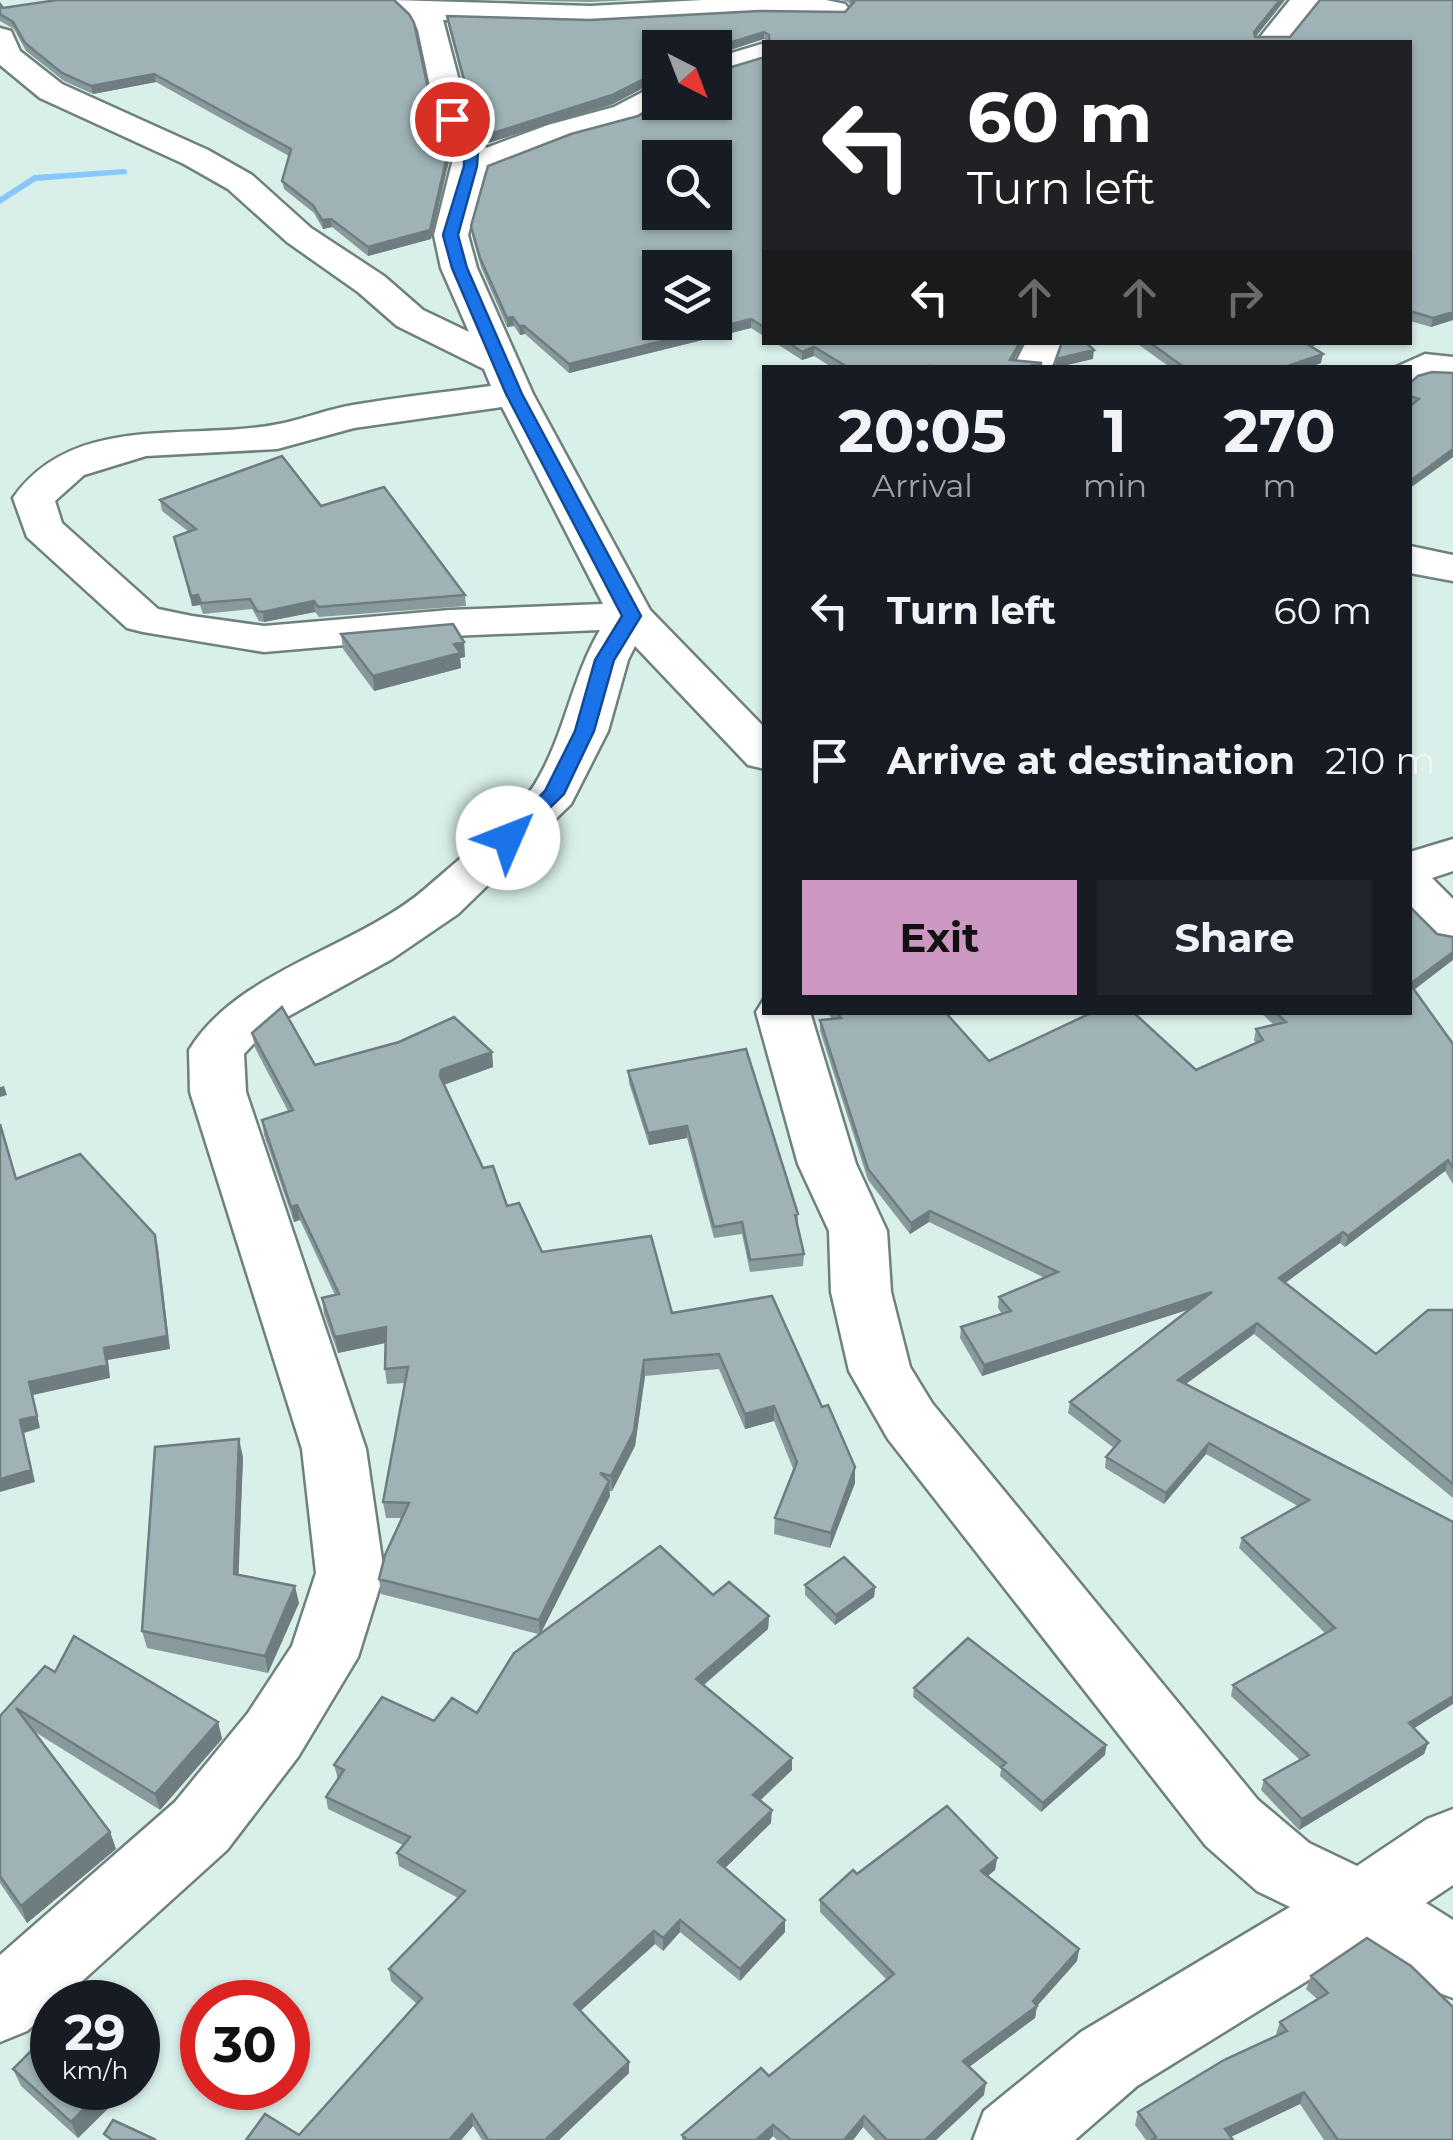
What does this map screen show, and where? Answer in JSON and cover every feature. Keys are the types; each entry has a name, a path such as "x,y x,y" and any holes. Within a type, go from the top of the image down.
{"street":[{"path":"1272,40 1305,0"},
{"path":"414,6 616,14 795,1 846,6 815,26 814,38"},
{"path":"414,6 433,30 452,119 466,138 470,166 450,235 459,268 507,378 632,616 762,751"},
{"path":"0,37 6,55 60,96 196,157 240,182 299,235 371,284 410,318 507,378"},
{"path":"732,63 762,53"},
{"path":"470,166 642,105"},
{"path":"1412,371 1426,365 1453,368"},
{"path":"507,378 277,436 146,444 102,454 70,466 34,498 42,528 143,619 192,630 264,639 450,623 632,616"},
{"path":"1412,560 1453,568"},
{"path":"0,2006 201,1826 273,1736 323,1657 350,1573 334,1449 218,1092 216,1050 250,1014 374,946 440,902 554,794 584,731 605,660 632,616"},
{"path":"1412,868 1453,854"},
{"path":"1412,887 1453,928"},
{"path":"784,1015 828,1164 858,1231 862,1292 880,1371 910,1421 1232,1822 1283,1866 1362,1906 1453,1962"},
{"path":"1013,2140 1109,2059 1362,1906 1453,1843"}],"building":[{"path":"57,0 394,0 414,23 433,112 450,143 430,230 368,247 331,219 322,220 313,205 282,181 291,149 154,74 91,86 62,73 25,43 13,22 0,14 0,4 3,8"},
{"path":"852,0 1280,0 1254,32 1255,37 1290,37 1320,0 1453,0 1453,312 1433,318 1412,312 1412,40 769,40 764,32 732,42 732,30 642,30 642,80 612,95 487,135 472,109 447,16 590,20 759,11 845,12"},
{"path":"762,58 762,326 751,319 732,324 732,250 642,250 642,340 666,340 569,364 524,326 519,326 513,317 507,318 480,258 471,226 488,166 571,134 642,113 642,120 732,120 732,67"},
{"path":"792,345 1018,345 1010,360 1042,363 844,365 814,347 802,352"},
{"path":"1061,345 1088,345 1094,350 1056,359"},
{"path":"1153,345 1309,345 1323,354 1291,365 1181,365"},
{"path":"1453,373 1453,449 1412,480 1412,404 1419,399 1412,397 1412,381 1418,376"},
{"path":"282,456 321,506 384,487 465,595 318,607 314,601 263,612 257,611 250,599 201,603 198,595 191,596 174,537 196,529 160,500"},
{"path":"453,624 464,642 454,644 460,653 373,676 341,634"},
{"path":"1412,909 1437,934 1453,937 1453,952 1412,983"},
{"path":"1412,987 1453,1044 1453,1168 1448,1160 1348,1236 1343,1232 1279,1278 1376,1354 1428,1310 1453,1310 1453,1484 1257,1323 1178,1380 1453,1522 1453,1696 1409,1723 1428,1743 1302,1819 1264,1780 1309,1755 1233,1685 1335,1628 1242,1538 1309,1500 1209,1443 1166,1493 1106,1457 1120,1441 1070,1402 1212,1292 984,1365 961,1327 1011,1311 999,1297 1058,1272 930,1211 911,1223 868,1169 820,1020 841,1018 838,1015 948,1015 989,1061 1087,1015 1136,1015 1196,1070 1263,1040 1256,1029 1286,1022 1278,1015 1412,1015"},
{"path":"282,1007 315,1065 399,1042 454,1017 492,1052 441,1070 440,1076 483,1168 493,1166 507,1206 519,1203 542,1252 651,1236 672,1313 772,1296 822,1407 828,1405 855,1467 831,1533 775,1518 797,1462 774,1406 745,1414 719,1354 644,1360 634,1431 611,1476 600,1473 609,1481 539,1620 379,1579 385,1555 409,1503 383,1502 408,1367 385,1369 386,1327 335,1337 322,1298 339,1294 297,1205 291,1207 262,1120 293,1110 252,1033"},
{"path":"746,1049 798,1214 795,1215 804,1254 750,1260 742,1222 714,1227 687,1126 648,1133 628,1071"},
{"path":"0,1124 16,1179 80,1154 155,1235 167,1336 104,1348 107,1365 29,1382 37,1416 20,1420 31,1470 0,1479"},
{"path":"239,1439 234,1574 295,1586 265,1656 142,1631 155,1447"},
{"path":"660,1546 713,1595 729,1582 769,1616 696,1679 792,1758 753,1795 772,1810 718,1862 785,1920 740,1969 680,1920 663,1938 654,1931 574,2004 629,2062 548,2140 488,2140 472,2114 449,2140 246,2140 265,2114 299,2135 422,1998 389,1969 465,1891 397,1853 410,1837 326,1797 344,1770 334,1765 382,1697 434,1721 452,1698 477,1713 514,1653"},
{"path":"844,1557 875,1587 836,1615 805,1585"},
{"path":"74,1636 218,1722 155,1794 16,1708 110,1832 21,1906 0,1876 0,1716 45,1666 55,1672"},
{"path":"968,1638 1106,1745 1043,1803 1001,1767 1006,1763 914,1688"},
{"path":"947,1806 997,1858 981,1871 1079,1949 1033,2001 1037,2006 963,2061 986,2083 925,2140 887,2140 864,2116 844,2140 791,2140 773,2125 756,2140 687,2140 682,2135 761,2068 769,2076 894,1974 820,1900 853,1870 857,1874"},
{"path":"1367,1938 1411,1966 1453,2007 1453,2140 1338,2140 1304,2092 1225,2129 1233,2140 1152,2140 1156,2137 1138,2112 1224,2060 1287,2031 1280,2022 1328,1993 1311,1976"},
{"path":"30,2052 30,2085 13,2069"},
{"path":"58,2110 83,2110 71,2122"},
{"path":"113,2120 156,2140 112,2140 104,2134"}],"waterway":[{"path":"0,201 34,178 124,172"}],"route":[{"path":"452,119 471,151 450,235 459,268 514,394 632,616 605,660 584,731 554,794 508,838"}]}
